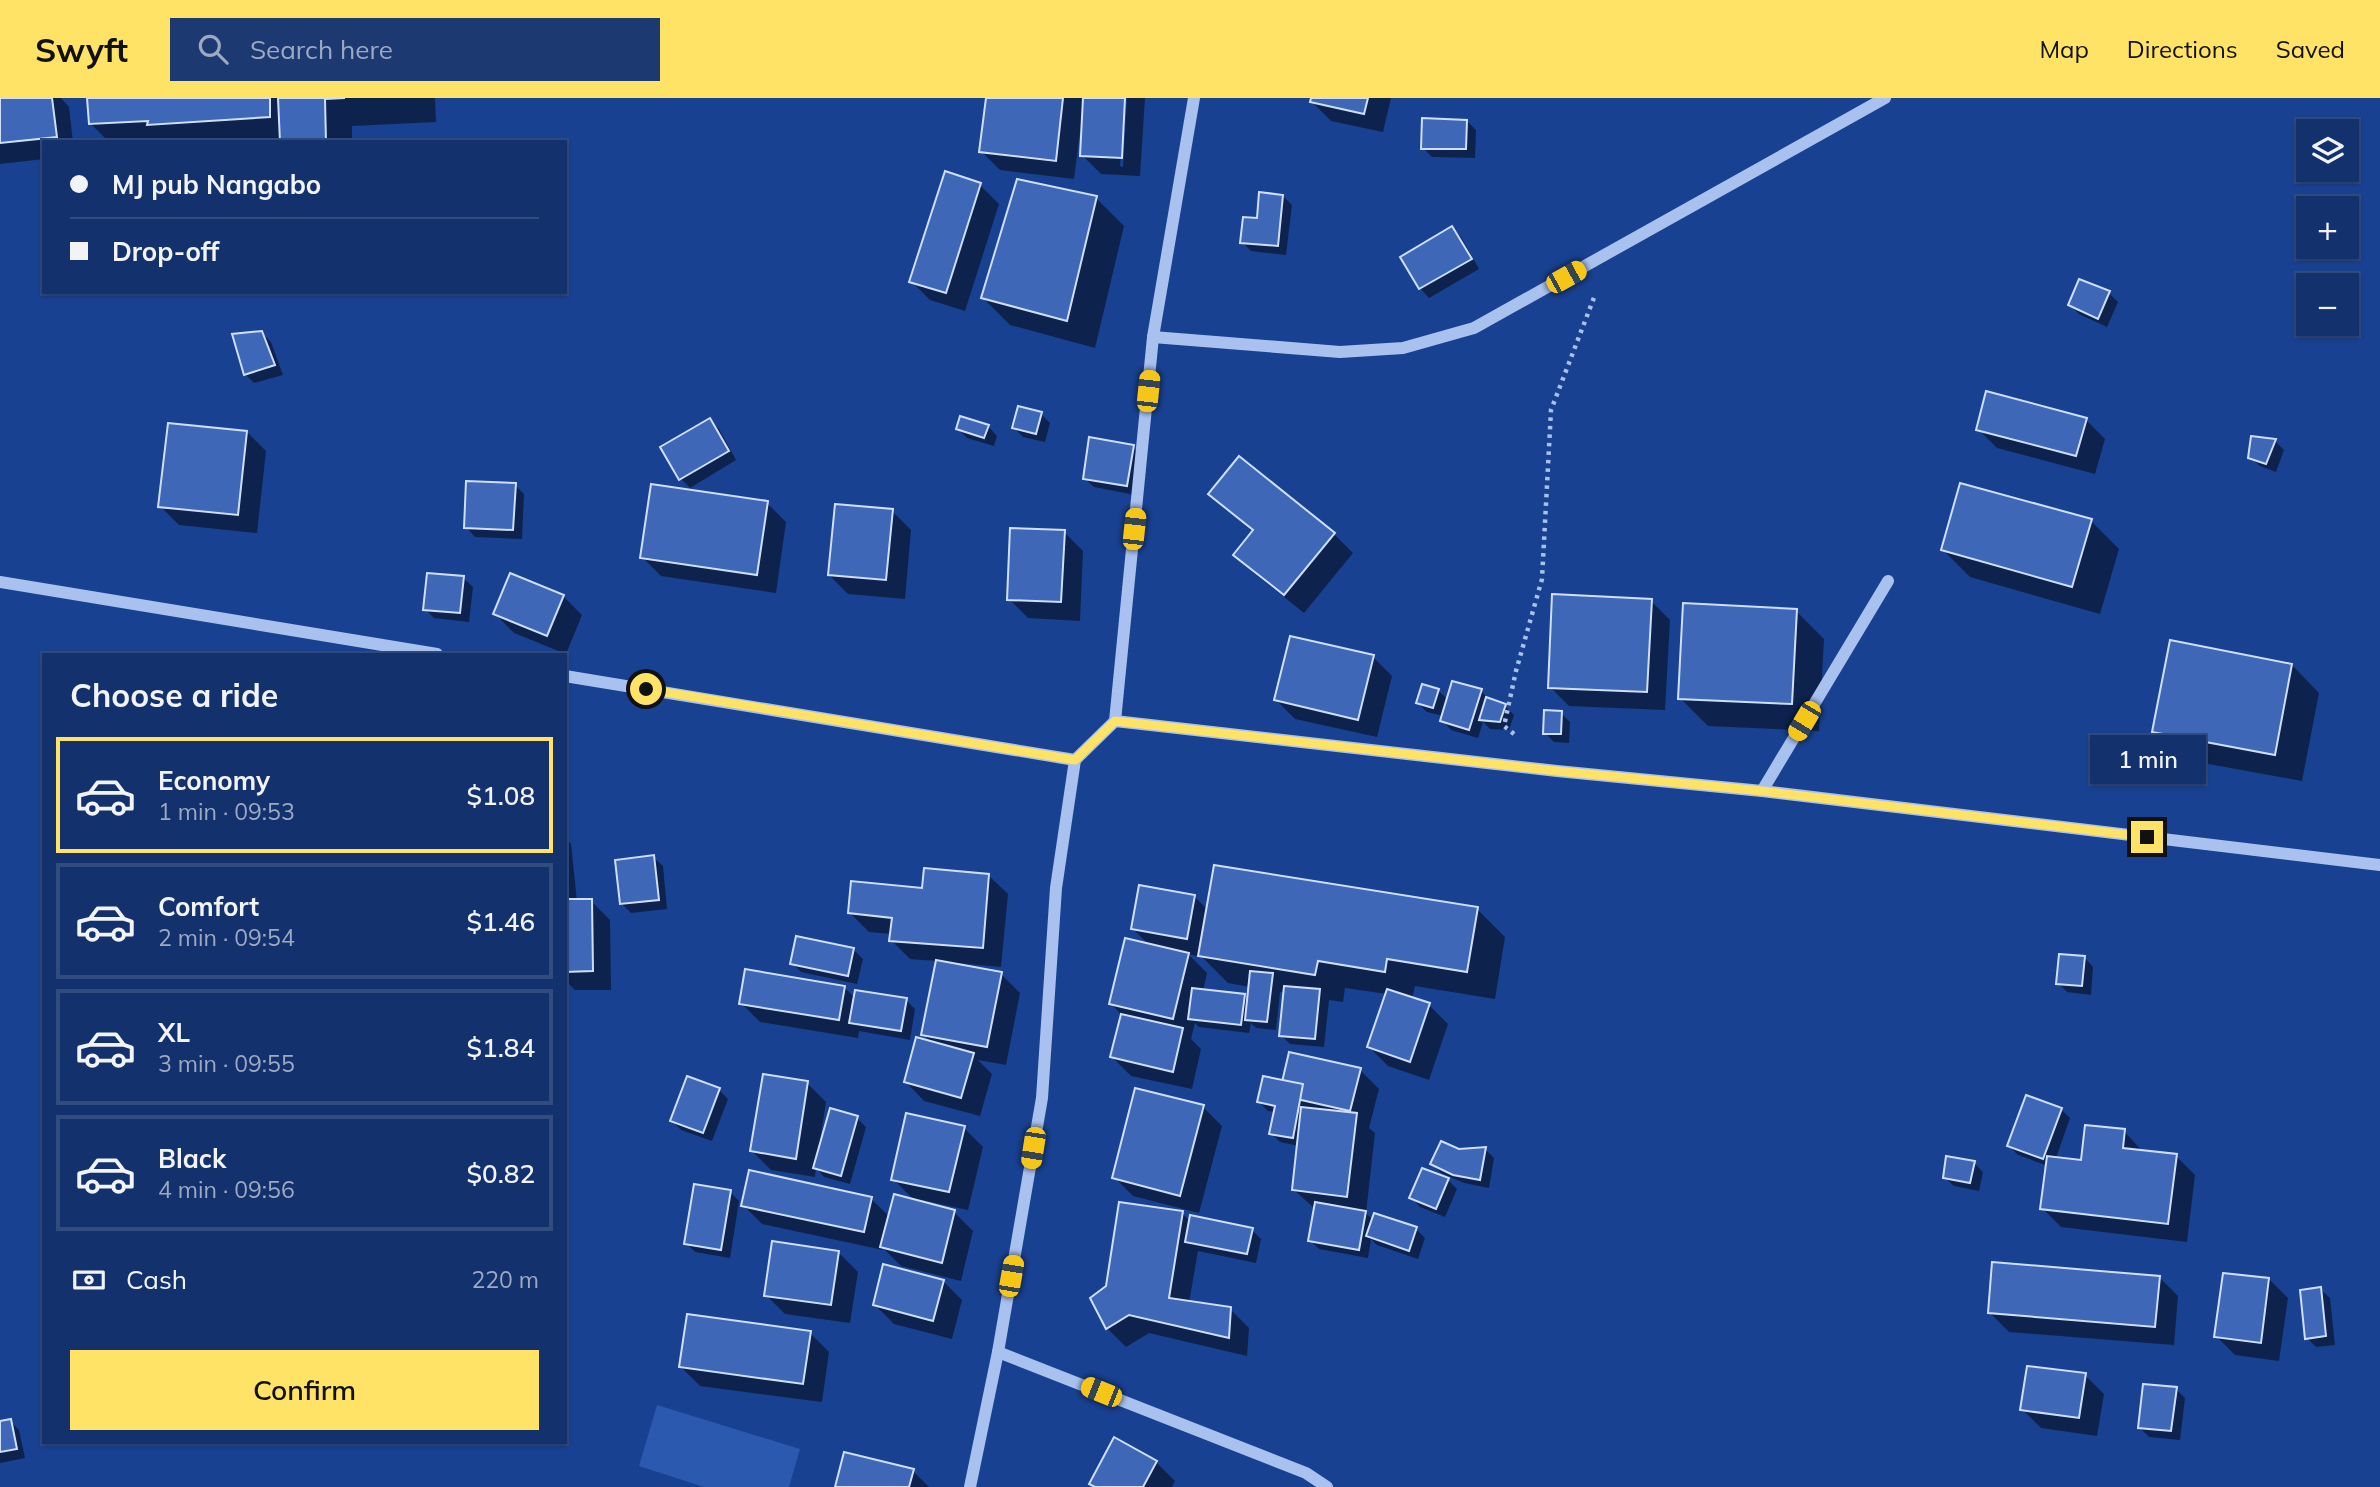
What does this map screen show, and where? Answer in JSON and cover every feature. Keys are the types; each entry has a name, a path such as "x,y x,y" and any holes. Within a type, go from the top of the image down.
{"street":[{"path":"970,1487 998,1352 1042,1097 1056,888 1075,760 1115,721 1153,337 1194,98"},
{"path":"1153,337 1340,352 1403,348 1474,328 1885,98"},
{"path":"1762,791 1888,581"},
{"path":"0,582 431,653"},
{"path":"567,676 1075,760"},
{"path":"1115,721 1557,771 1762,791 2380,865"},
{"path":"998,1352 1306,1473 1327,1487"}],"path":[{"path":"1515,735 1504,726 1516,671 1542,579 1551,410 1611,252"}],"shaded area":[{"path":"657,1405 800,1449 789,1487 704,1487 639,1466"}],"building":[{"path":"0,98 52,98 57,137 0,143"},
{"path":"87,98 270,98 270,117 147,125 148,121 89,124"},
{"path":"278,98 345,98 325,99 326,140 280,140"},
{"path":"986,98 1063,98 1056,161 979,152"},
{"path":"1083,98 1125,98 1122,158 1080,156"},
{"path":"1311,98 1368,98 1364,114 1310,102"},
{"path":"1422,118 1467,120 1466,149 1421,149"},
{"path":"945,171 981,183 946,293 909,282"},
{"path":"1017,179 1097,196 1067,321 981,298"},
{"path":"1259,192 1283,195 1278,246 1240,243 1243,217 1257,218"},
{"path":"1452,226 1472,259 1419,289 1400,257"},
{"path":"2079,279 2110,291 2098,319 2068,305"},
{"path":"262,331 275,365 244,375 232,334"},
{"path":"1986,391 2087,418 2076,456 1976,430"},
{"path":"1018,406 1042,412 1036,434 1012,428"},
{"path":"960,416 989,425 984,438 956,429"},
{"path":"710,418 729,451 679,480 660,447"},
{"path":"168,423 247,431 238,515 158,507"},
{"path":"2251,436 2276,439 2266,464 2248,458"},
{"path":"1089,437 1134,445 1127,486 1083,479"},
{"path":"1239,456 1335,533 1284,595 1233,555 1253,530 1208,494"},
{"path":"466,481 516,483 513,530 464,528"},
{"path":"1960,483 2092,519 2072,587 1941,550"},
{"path":"651,484 768,501 757,575 640,558"},
{"path":"835,504 893,509 886,580 828,575"},
{"path":"1010,528 1065,530 1061,602 1007,600"},
{"path":"427,573 464,576 460,613 423,610"},
{"path":"510,573 564,595 547,636 493,614"},
{"path":"1552,594 1652,599 1647,692 1548,688"},
{"path":"1683,603 1797,609 1792,704 1678,699"},
{"path":"1290,636 1374,655 1358,720 1274,700"},
{"path":"2170,640 2292,664 2275,755 2152,732"},
{"path":"1452,681 1482,689 1469,730 1440,721"},
{"path":"1422,684 1439,689 1433,708 1416,703"},
{"path":"1486,697 1506,704 1500,722 1479,720"},
{"path":"1544,710 1562,711 1561,734 1543,734"},
{"path":"654,855 659,900 620,904 615,860"},
{"path":"1214,865 1478,907 1467,972 1387,959 1385,972 1318,961 1315,975 1198,956"},
{"path":"924,868 989,874 983,948 889,941 892,918 848,913 851,881 922,888"},
{"path":"1139,885 1195,895 1187,939 1131,929"},
{"path":"567,899 592,899 593,971 567,972"},
{"path":"796,936 854,948 848,976 790,964"},
{"path":"1125,938 1189,953 1173,1019 1109,1004"},
{"path":"2059,954 2085,956 2082,986 2056,984"},
{"path":"936,960 1002,972 987,1047 921,1035"},
{"path":"745,969 845,986 839,1020 739,1004"},
{"path":"1250,971 1273,973 1267,1022 1245,1020"},
{"path":"1284,986 1320,989 1315,1039 1279,1036"},
{"path":"1192,988 1245,994 1241,1025 1188,1019"},
{"path":"1387,989 1430,1003 1410,1062 1367,1047"},
{"path":"855,990 907,998 901,1031 849,1023"},
{"path":"1121,1014 1183,1028 1173,1072 1110,1057"},
{"path":"916,1037 974,1053 961,1098 904,1082"},
{"path":"1289,1052 1361,1068 1350,1111 1279,1095"},
{"path":"763,1074 808,1081 796,1159 750,1151"},
{"path":"687,1076 720,1088 703,1133 670,1121"},
{"path":"1263,1076 1303,1084 1293,1138 1269,1134 1275,1106 1257,1102"},
{"path":"1135,1088 1204,1105 1180,1196 1112,1178"},
{"path":"2026,1095 2062,1108 2043,1159 2007,1146"},
{"path":"1301,1107 1357,1113 1347,1197 1292,1190"},
{"path":"830,1108 858,1116 841,1176 813,1168"},
{"path":"906,1113 965,1126 949,1192 891,1180"},
{"path":"2085,1125 2125,1129 2123,1148 2177,1154 2168,1224 2040,1209 2047,1156 2081,1160"},
{"path":"1441,1141 1459,1149 1486,1147 1480,1180 1453,1175 1430,1164"},
{"path":"1946,1156 1975,1161 1970,1183 1943,1178"},
{"path":"1422,1168 1449,1178 1436,1209 1409,1198"},
{"path":"749,1170 872,1197 864,1232 741,1206"},
{"path":"694,1184 731,1190 721,1250 684,1244"},
{"path":"894,1194 955,1210 942,1263 880,1247"},
{"path":"1119,1202 1183,1211 1169,1298 1231,1307 1229,1338 1129,1315 1106,1329 1090,1298 1106,1286"},
{"path":"1315,1202 1366,1211 1359,1250 1308,1241"},
{"path":"1374,1213 1417,1227 1409,1251 1366,1236"},
{"path":"1190,1215 1253,1228 1247,1254 1185,1242"},
{"path":"772,1241 839,1251 831,1305 764,1296"},
{"path":"1992,1262 2160,1276 2155,1327 1988,1313"},
{"path":"883,1264 944,1280 933,1321 873,1305"},
{"path":"2223,1273 2269,1278 2261,1343 2214,1337"},
{"path":"2321,1287 2326,1336 2305,1339 2300,1290"},
{"path":"687,1314 811,1331 803,1384 679,1367"},
{"path":"2027,1366 2086,1373 2079,1418 2020,1410"},
{"path":"2143,1384 2177,1387 2171,1431 2138,1428"},
{"path":"11,1419 17,1449 0,1452 0,1421"},
{"path":"1114,1437 1157,1461 1143,1487 1095,1487 1089,1484"},
{"path":"844,1452 914,1469 909,1487 835,1487"}],"route":[{"path":"646,689 1075,760 1115,721 1557,771 1762,791 2147,837"}]}
